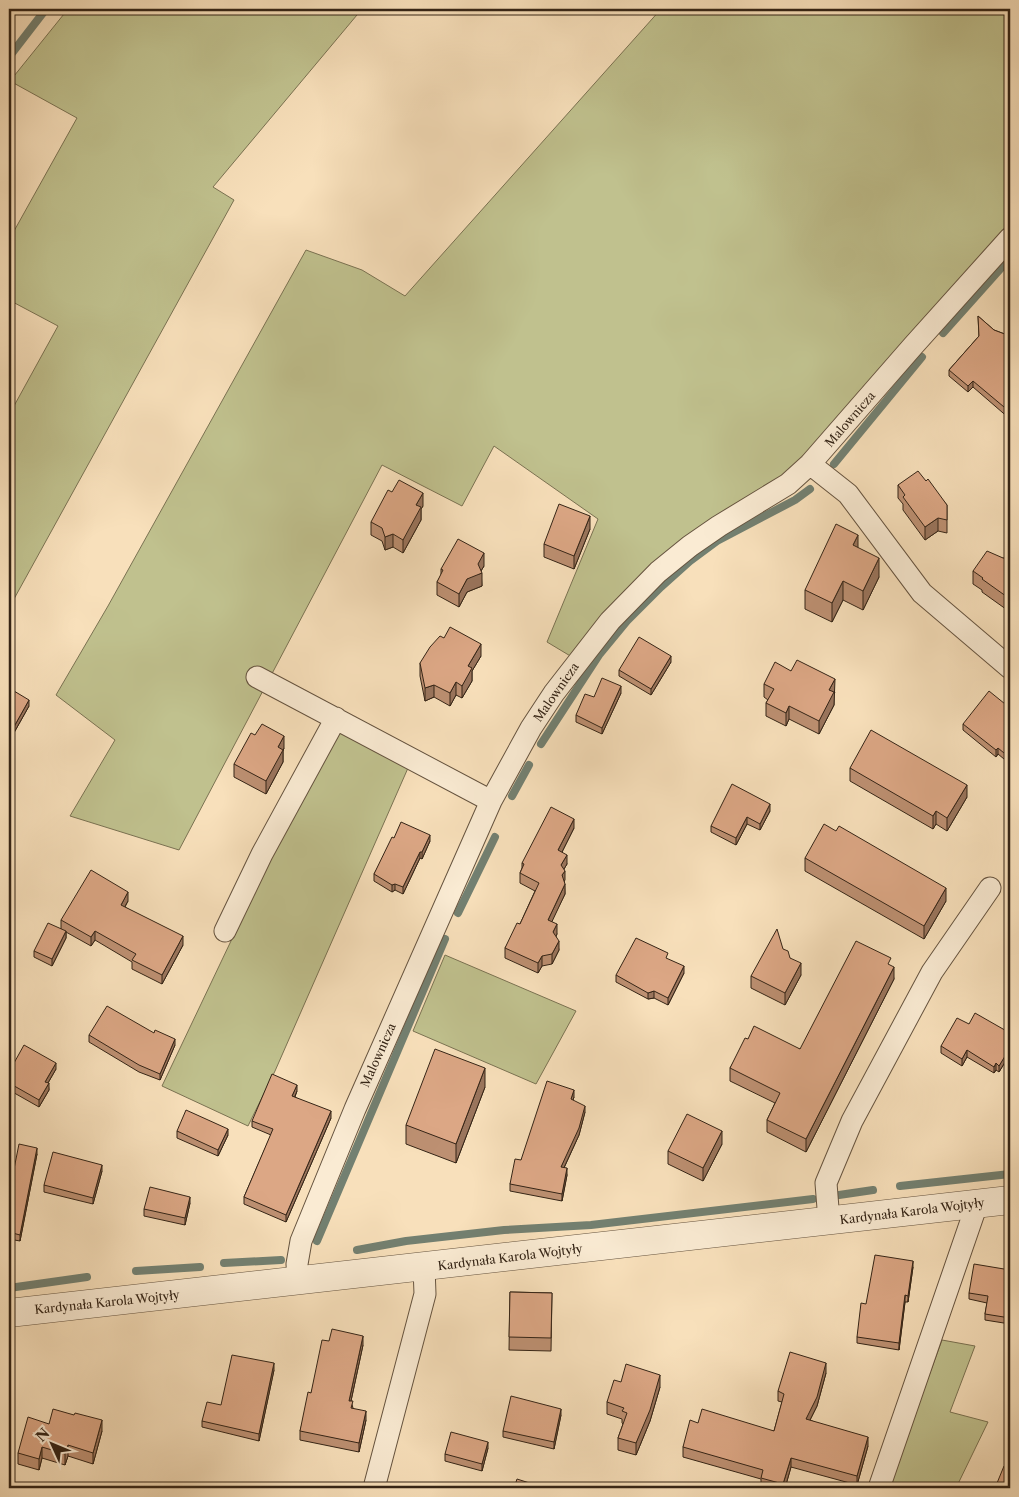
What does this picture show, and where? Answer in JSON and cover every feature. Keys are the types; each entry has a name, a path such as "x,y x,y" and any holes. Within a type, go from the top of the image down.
{"street":[{"name":"Malownicza","path":"298,1281 297,1264 301,1240 355,1108 491,801 531,728 554,693 610,621 658,572 719,526 788,484 810,464 912,346 1010,238"},
{"path":"810,464 848,494 922,593 1010,668"},
{"path":"257,677 491,801"},
{"path":"225,931 262,854 336,718"},
{"path":"829,1221 826,1183 852,1121 932,972 990,888"},
{"name":"Kardynała Karola Wojtyły","path":"9,1313 1010,1200"},
{"path":"879,1488 977,1204"},
{"path":"374,1488 425,1294 424,1267"}],"green space":[{"path":"68,9 362,9 213,187 234,200 9,608 9,415 58,326 9,300 9,240 77,118 10,81"},
{"path":"661,9 1010,9 1010,229 812,452 572,657 547,642 598,519 494,446 462,506 382,465 179,850 70,816 115,740 56,695 108,606 306,250 362,270 405,296"},
{"path":"340,730 408,768 275,1071 248,1126 162,1086 270,859"},
{"path":"445,955 576,1011 536,1084 413,1031"},
{"path":"942,1340 975,1346 950,1412 988,1422 956,1488 888,1488"}],"building":[{"path":"978,316 994,330 1010,336 1010,388 1008,390 1010,412 973,381 968,386 949,370 979,336"},
{"path":"918,471 926,481 928,479 947,505 947,520 938,518 925,527 903,497 905,495 898,485"},
{"path":"399,480 423,493 416,505 421,507 403,540 393,534 385,537 382,528 371,522 388,490 392,492"},
{"path":"559,504 590,516 574,556 544,544"},
{"path":"836,524 858,535 853,545 879,558 863,591 843,581 832,603 805,590"},
{"path":"458,539 484,553 478,564 482,573 467,579 459,594 437,582 443,570 441,569"},
{"path":"987,551 1010,559 1010,599 973,571"},
{"path":"450,627 481,644 468,666 472,668 462,686 456,682 450,693 434,685 425,688 420,663 430,647 440,636 444,638"},
{"path":"639,637 671,656 651,689 619,670"},
{"path":"797,660 835,679 829,690 834,692 819,721 789,706 786,713 766,703 774,689 764,684 775,662 791,671"},
{"path":"602,678 621,686 602,728 576,715 585,694 594,697"},
{"path":"9,688 29,700 11,732 9,730"},
{"path":"989,691 1010,708 1010,758 998,748 996,750 963,724"},
{"path":"262,724 284,736 278,747 283,750 266,781 234,764 251,733 255,735"},
{"path":"871,730 967,785 947,818 936,811 933,816 850,768"},
{"path":"732,784 770,804 760,824 747,817 736,838 711,826"},
{"path":"551,807 574,819 558,850 567,855 561,865 565,871 562,875 565,884 548,920 557,924 553,932 559,941 552,954 542,956 538,963 505,948 517,923 520,924 539,883 520,873 524,864 522,863"},
{"path":"401,822 430,835 403,887 395,884 392,885 374,874"},
{"path":"824,824 836,831 839,826 946,888 924,926 805,858"},
{"path":"91,870 128,892 121,905 183,936 162,975 132,960 136,954 95,931 91,937 61,920"},
{"path":"48,923 66,931 52,959 34,951"},
{"path":"777,929 783,949 788,951 790,958 801,963 785,993 751,976"},
{"path":"636,938 668,953 666,958 684,966 668,998 654,991 648,993 616,975"},
{"path":"856,941 891,958 888,964 894,967 806,1139 767,1120 780,1093 730,1068 745,1038 748,1039 754,1026 800,1049"},
{"path":"107,1006 154,1033 155,1030 175,1039 160,1074 139,1065 89,1035"},
{"path":"975,1013 1010,1033 1010,1048 999,1066 996,1063 994,1067 967,1050 962,1059 941,1046 957,1018 969,1024"},
{"path":"24,1045 56,1063 45,1082 49,1083 39,1100 9,1083 9,1072"},
{"path":"435,1049 485,1068 456,1144 406,1125"},
{"path":"272,1074 297,1085 292,1096 331,1111 286,1215 244,1197 273,1129 252,1121"},
{"path":"547,1081 574,1090 571,1099 585,1106 579,1128 561,1167 567,1168 562,1194 510,1184 515,1159 521,1160"},
{"path":"186,1110 228,1129 218,1150 177,1131"},
{"path":"687,1114 722,1131 703,1168 668,1151"},
{"path":"19,1144 37,1148 20,1235 9,1232 9,1194"},
{"path":"53,1152 102,1165 93,1198 44,1185"},
{"path":"150,1187 190,1197 185,1218 144,1209"},
{"path":"875,1255 913,1261 908,1296 905,1295 899,1343 857,1337 861,1303 866,1304"},
{"path":"974,1264 1010,1270 1010,1318 985,1314 988,1296 969,1293"},
{"path":"510,1292 552,1293 551,1338 509,1337"},
{"path":"332,1329 363,1336 349,1401 353,1401 351,1408 366,1411 359,1443 300,1431 308,1392 311,1393 322,1340 329,1341"},
{"path":"790,1352 826,1363 817,1397 806,1419 868,1437 857,1476 791,1458 783,1484 761,1478 763,1470 683,1447 690,1420 698,1423 702,1409 774,1431 784,1394 778,1391"},
{"path":"232,1355 274,1363 259,1434 202,1421 207,1402 221,1405"},
{"path":"626,1364 660,1375 650,1410 636,1443 618,1438 627,1413 622,1411 624,1408 607,1402 614,1380 621,1382"},
{"path":"511,1396 561,1409 554,1442 503,1431"},
{"path":"53,1409 102,1420 93,1453 68,1445 65,1454 42,1447 39,1459 18,1453 28,1417 49,1424"},
{"path":"451,1432 488,1442 482,1464 445,1454"},
{"path":"1004,1466 1010,1468 1010,1488 995,1488"},
{"path":"517,1479 542,1487 542,1488 514,1488"}],"waterway":[{"path":"9,57 46,9"},
{"path":"943,333 1010,258"},
{"path":"834,464 922,357"},
{"path":"541,744 599,655 627,621 661,587 690,561 717,541 795,500 810,489"},
{"path":"512,796 529,765"},
{"path":"458,913 495,837"},
{"path":"317,1241 445,939"},
{"path":"900,1186 1010,1174"},
{"path":"839,1195 873,1190"},
{"path":"357,1250 406,1241 504,1230 591,1225 813,1199"},
{"path":"224,1263 281,1260"},
{"path":"136,1271 200,1267"},
{"path":"9,1288 87,1277"}]}
